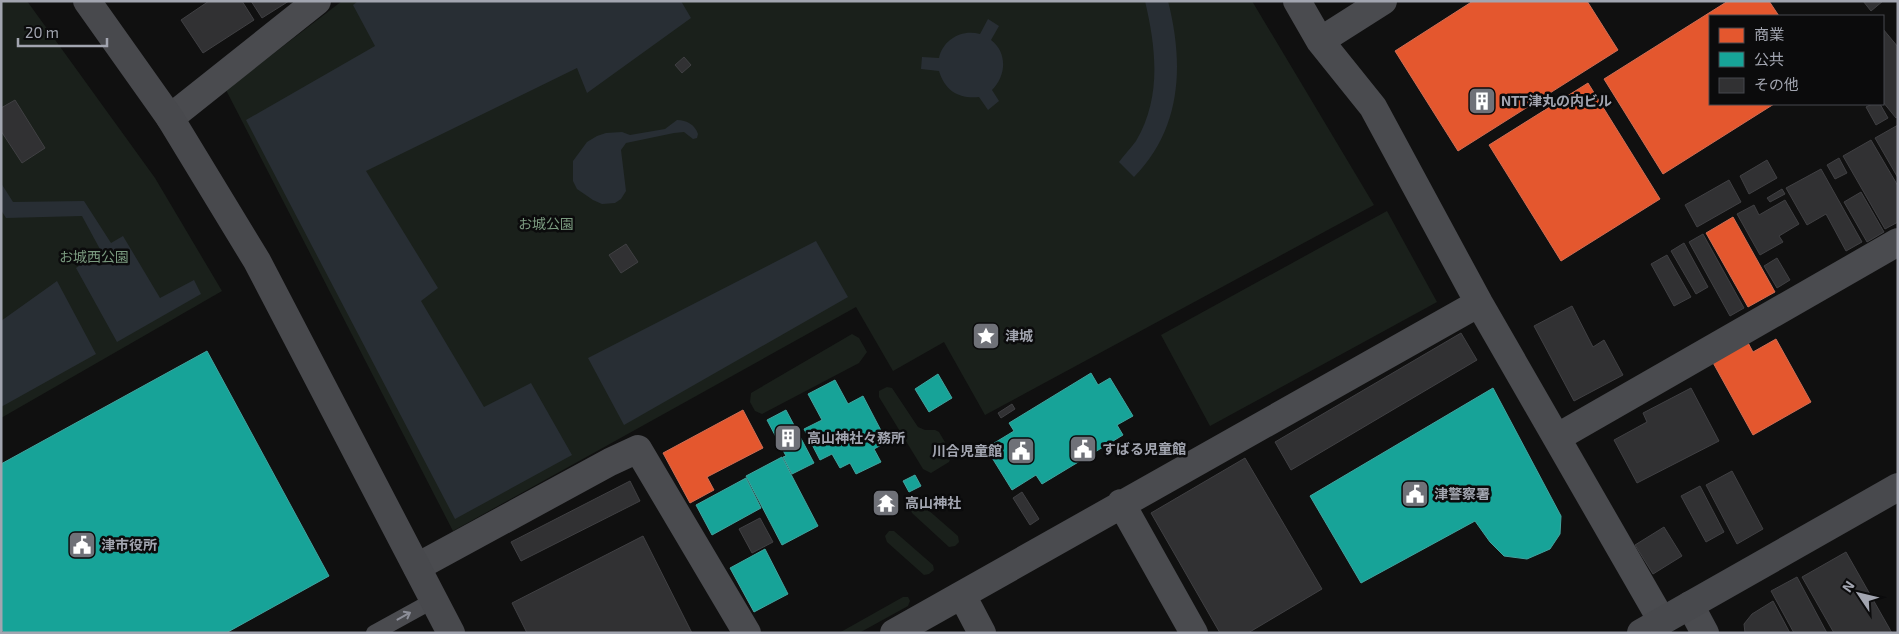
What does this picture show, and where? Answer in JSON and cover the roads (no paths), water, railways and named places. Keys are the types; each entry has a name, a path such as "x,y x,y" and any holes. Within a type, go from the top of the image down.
{"street":[{"path":"87,1 170,118 258,261 451,633"},
{"path":"170,118 317,1"},
{"path":"1297,1 1320,41 1373,107 1479,303 1558,437 1651,627 1898,487"},
{"path":"1320,41 1383,1"},
{"path":"1558,437 1898,242"},
{"path":"894,633 1479,303"},
{"path":"417,567 610,462 638,449 747,633"},
{"path":"1121,504 1194,633"},
{"path":"962,595 982,633"},
{"path":"1690,606 1705,633"}],"lane":[{"path":"374,633 434,600"}],"place":[{"name":"NTT津丸の内ビル","path":"1482,101"},
{"name":"津城","path":"986,336"},
{"name":"高山神社々務所","path":"788,438"},
{"name":"すばる児童館","path":"1083,449"},
{"name":"川合児童館","path":"1021,451"},
{"name":"津警察署","path":"1415,494"},
{"name":"高山神社","path":"886,503"},
{"name":"津市役所","path":"82,545"}],"park label":[{"name":"お城公園","path":"546,224"},
{"name":"お城西公園","path":"94,257"}]}
